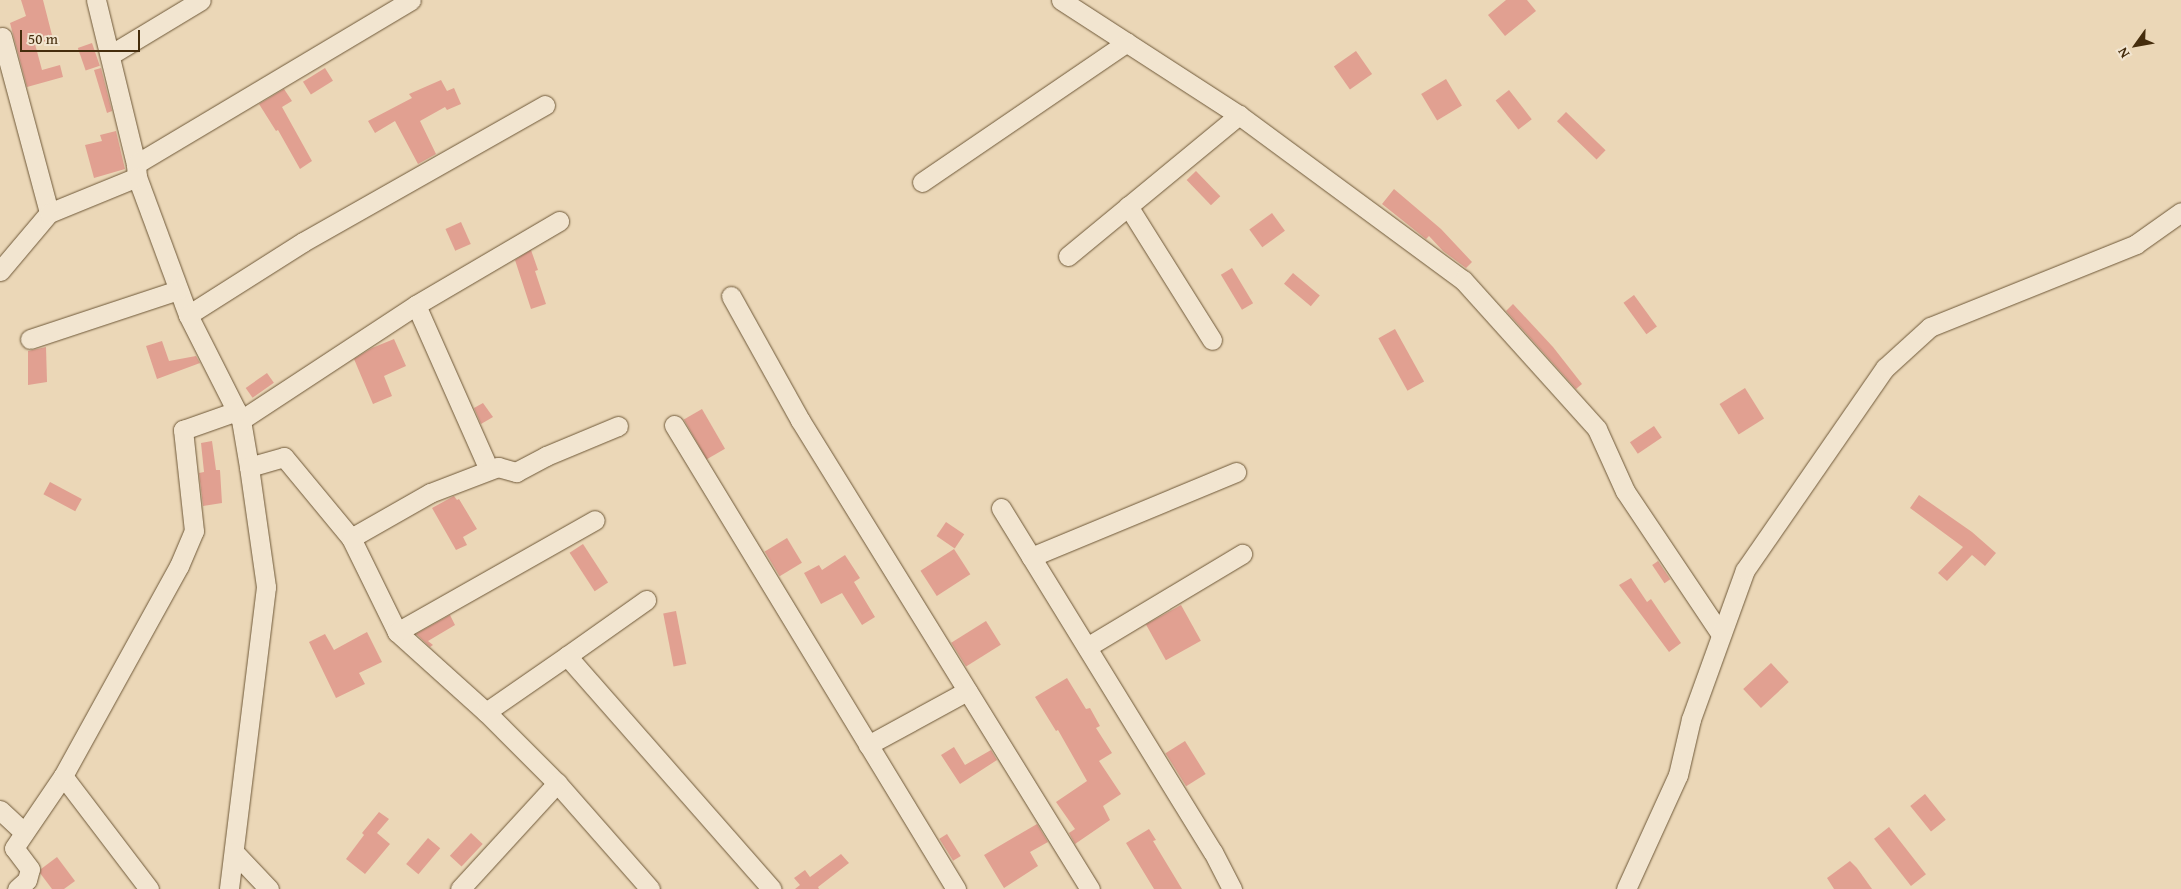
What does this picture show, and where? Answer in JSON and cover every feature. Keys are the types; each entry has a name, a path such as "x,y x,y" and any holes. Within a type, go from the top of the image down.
{"street":[{"path":"96,0 137,171 188,316 239,415 249,468 266,587 229,889"},
{"path":"110,55 201,0"},
{"path":"0,271 49,213 137,171 412,0"},
{"path":"1061,0 1239,115 1463,280 1597,429 1625,491 1720,633"},
{"path":"2,37 49,213"},
{"path":"922,182 1127,42"},
{"path":"188,316 303,242 545,104"},
{"path":"1068,256 1239,115"},
{"path":"1128,206 1212,340"},
{"path":"1626,889 1678,775 1691,719 1720,633 1745,570 1879,376 1891,362 1930,327 2136,244 2181,212"},
{"path":"18,889 27,880 30,869 14,848 63,776 179,566 194,532 183,430 239,415 416,305 559,221"},
{"path":"30,339 178,290"},
{"path":"731,296 800,420 1090,889"},
{"path":"416,305 490,470"},
{"path":"674,425 956,889"},
{"path":"351,538 430,494 498,467 516,472 546,456 618,426"},
{"path":"249,468 284,457 351,538 397,632 486,712 557,783 650,889"},
{"path":"1031,558 1236,472"},
{"path":"1000,508 1212,852 1232,889"},
{"path":"397,632 595,520"},
{"path":"1087,647 1242,554"},
{"path":"486,712 646,600"},
{"path":"567,656 772,889"},
{"path":"868,745 967,691"},
{"path":"63,776 149,889"},
{"path":"460,889 557,783"},
{"path":"0,810 24,832"},
{"path":"234,852 269,889"}],"building":[{"path":"21,0 43,0 53,39 35,44 42,70 60,65 63,77 27,87 10,23 26,16"},
{"path":"1506,0 1527,0 1536,11 1505,36 1488,15"},
{"path":"92,43 100,66 86,71 78,48"},
{"path":"1356,51 1372,74 1350,89 1334,66"},
{"path":"101,68 112,111 107,113 94,70"},
{"path":"325,68 333,81 311,94 303,82"},
{"path":"1446,79 1462,106 1437,121 1421,94"},
{"path":"441,80 447,91 454,88 461,104 447,110 445,107 420,121 436,154 418,164 395,121 375,133 368,121 412,98 409,94"},
{"path":"284,89 292,101 282,107 312,161 300,169 278,130 276,131 259,104"},
{"path":"1509,90 1532,119 1518,130 1496,100"},
{"path":"1566,112 1606,150 1597,160 1557,121"},
{"path":"116,131 125,169 94,178 85,145 102,141 100,135"},
{"path":"1196,171 1220,196 1211,205 1187,180"},
{"path":"1394,189 1441,229 1472,262 1466,268 1443,251 1429,236 1426,239 1382,204"},
{"path":"1272,213 1285,231 1262,247 1249,229"},
{"path":"461,222 471,244 455,251 445,229"},
{"path":"531,250 538,270 535,271 546,304 531,309 515,260"},
{"path":"1232,268 1253,303 1242,310 1221,275"},
{"path":"1293,273 1320,295 1311,306 1284,284"},
{"path":"1634,295 1657,327 1646,334 1623,303"},
{"path":"1513,304 1553,347 1582,384 1576,389 1506,311"},
{"path":"1395,329 1424,381 1407,391 1378,338"},
{"path":"394,339 406,366 384,376 392,396 373,404 354,359 372,348"},
{"path":"162,341 169,361 196,356 200,363 157,379 146,346"},
{"path":"46,347 47,382 28,385 28,351"},
{"path":"267,373 274,383 253,398 246,388"},
{"path":"1745,388 1764,419 1739,434 1720,404"},
{"path":"483,403 493,417 481,424 474,408"},
{"path":"702,409 725,449 707,459 684,420"},
{"path":"1654,426 1662,438 1638,454 1630,442"},
{"path":"212,441 216,470 220,470 222,503 203,506 199,473 204,472 201,443"},
{"path":"50,482 82,499 75,511 43,494"},
{"path":"1919,495 1972,532 1996,553 1985,566 1972,555 1947,581 1938,573 1963,547 1910,508"},
{"path":"454,496 457,500 459,499 477,529 463,537 467,545 456,550 432,508"},
{"path":"946,522 964,534 955,548 936,536"},
{"path":"787,538 802,563 780,576 765,551"},
{"path":"583,544 608,583 595,591 570,553"},
{"path":"954,549 970,574 937,596 920,571"},
{"path":"845,555 860,578 854,582 875,617 862,625 842,593 821,604 804,573 819,565 822,570"},
{"path":"1658,561 1670,579 1664,583 1652,565"},
{"path":"1631,578 1647,602 1651,599 1681,643 1669,652 1619,585"},
{"path":"1181,605 1201,641 1166,660 1146,624"},
{"path":"676,611 686,664 674,666 663,613"},
{"path":"450,615 455,625 428,641 433,645 430,647 416,634"},
{"path":"986,621 1001,645 966,666 951,643"},
{"path":"367,632 382,662 359,673 365,684 336,698 309,642 325,634 334,650"},
{"path":"1771,663 1789,682 1761,708 1743,689"},
{"path":"1067,678 1086,709 1090,708 1100,726 1096,728 1112,753 1099,761 1121,794 1103,806 1110,820 1075,844 1069,833 1075,829 1056,802 1087,781 1058,730 1056,731 1035,697"},
{"path":"1185,741 1206,774 1186,786 1165,753"},
{"path":"954,747 965,765 991,750 997,760 960,784 941,755"},
{"path":"1925,794 1946,820 1931,832 1910,806"},
{"path":"379,812 389,819 377,833 390,844 365,874 346,859 364,835 362,833"},
{"path":"1037,824 1048,842 1030,852 1038,866 1004,888 984,855"},
{"path":"1889,827 1926,874 1911,886 1874,839"},
{"path":"1149,829 1156,840 1153,841 1182,889 1154,889 1126,843"},
{"path":"471,833 483,844 462,867 450,856"},
{"path":"947,834 961,856 953,861 939,839"},
{"path":"428,838 440,848 418,874 406,864"},
{"path":"841,854 849,863 818,887 819,889 795,889 800,885 794,878 805,870 810,877"},
{"path":"57,857 75,881 64,889 52,889 40,873 41,869"},
{"path":"1850,861 1872,889 1834,889 1827,878"}]}
